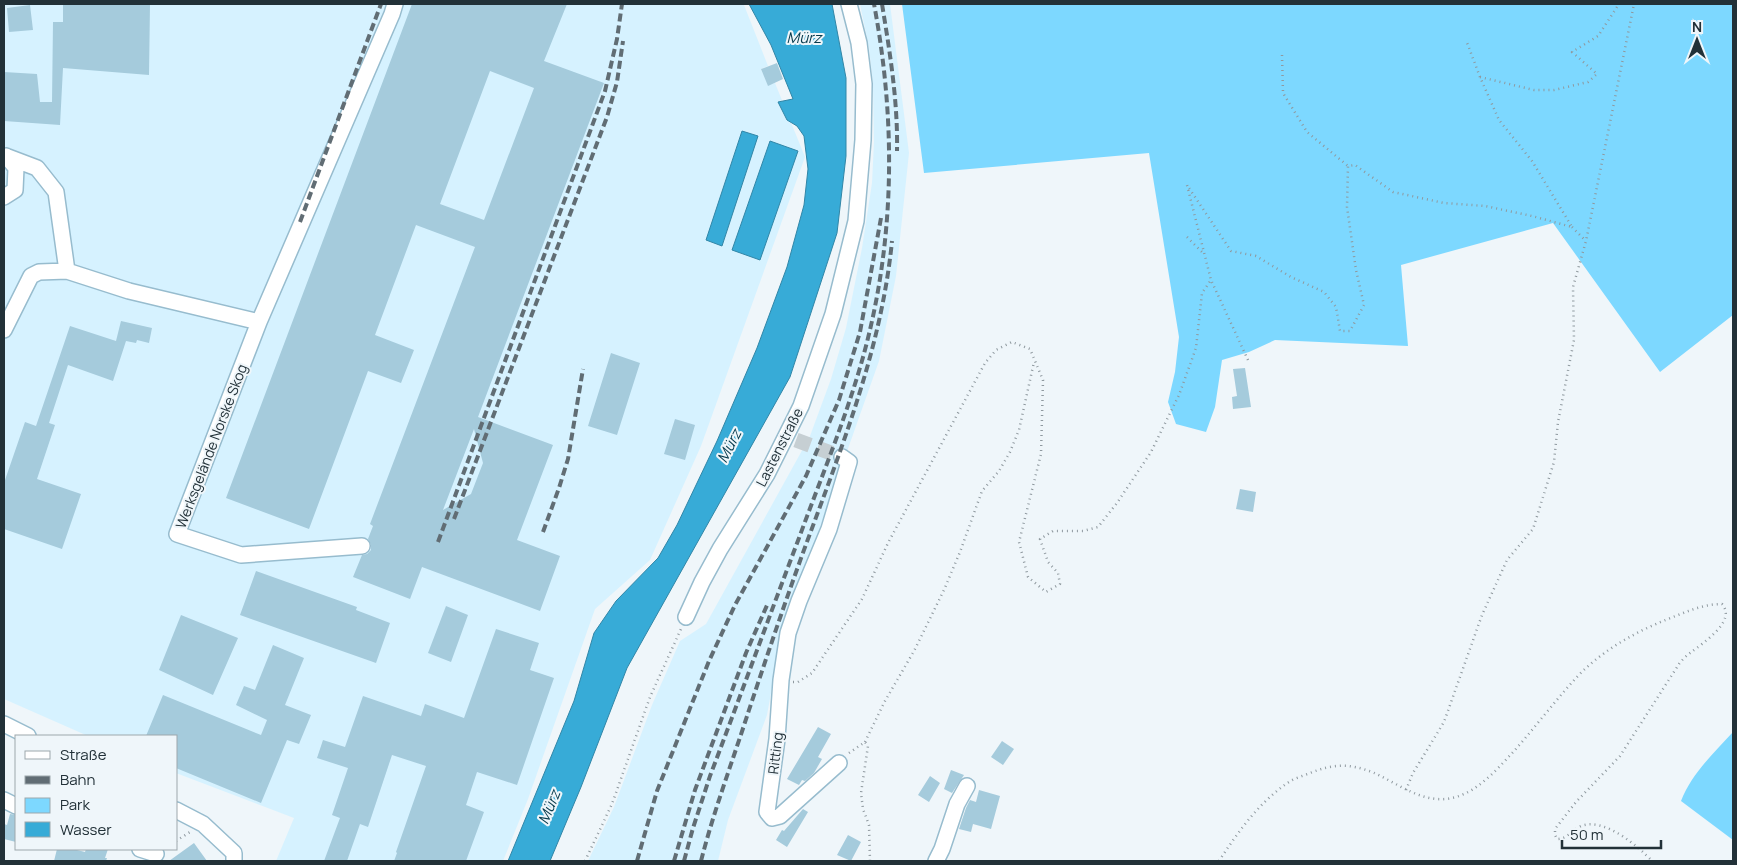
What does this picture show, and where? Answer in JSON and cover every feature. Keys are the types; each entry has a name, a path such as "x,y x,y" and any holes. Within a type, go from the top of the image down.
{"street":[{"name":"Werksgelände Norske Skog","path":"362,546 241,555 177,534 259,322 395,4"},
{"name":"Lastenstraße","path":"686,617 716,558 791,438 833,314 856,221 863,140 864,84 860,43 849,4"},
{"path":"6,156 37,168 56,192 67,271"},
{"path":"4,197 15,190 16,168 6,156"},
{"path":"4,330 31,276 39,272 67,271 129,291 259,322"},
{"name":"Ritting","path":"839,763 780,816 772,818 769,816 767,812 788,633 828,530 847,469 849,462 842,457"},
{"path":"4,724 26,735"},
{"path":"936,861 957,804 967,786"},
{"path":"178,811 203,824 234,853 234,861"},
{"path":"141,850 151,858"}],"path":[{"path":"1480,77 1534,90 1554,90 1588,82 1597,74 1572,52 1598,36 1619,4"},
{"path":"1406,790 1413,773 1444,722 1482,615 1507,560 1533,529 1540,511 1554,462 1558,422 1574,340 1572,287 1586,241 1634,4"},
{"path":"1466,40 1499,120 1532,161 1572,227 1586,241"},
{"path":"1282,55 1283,93 1308,132 1348,166 1355,165 1393,192 1444,203 1485,206 1572,227"},
{"path":"1248,360 1211,280 1188,185 1231,251 1256,256 1324,292 1336,307 1340,331 1350,331 1364,305 1356,270 1347,207 1348,166"},
{"path":"1187,237 1205,255"},
{"path":"781,680 798,682 812,673 862,600 888,543 986,363 996,350 1012,342 1030,349 1043,380 1041,454 1019,542 1028,577 1046,592 1060,584 1058,573 1048,562 1040,539 1053,530 1098,528 1117,504 1150,452 1179,395 1196,348 1202,293 1211,280"},
{"path":"839,763 865,742 885,701 914,651 944,590 982,491 999,471 1010,452 1019,430 1034,361"},
{"path":"1219,861 1239,831 1263,804 1289,782 1328,766 1336,765 1358,768 1426,798 1443,799 1464,794 1494,773 1578,676 1610,649 1646,628 1698,607 1722,604 1731,613"},
{"path":"585,861 612,804 650,697 686,617"},
{"path":"1652,861 1643,851 1625,838 1601,825 1590,824 1580,827 1562,839 1557,839 1555,829 1576,802 1620,756 1679,664 1688,654 1723,629 1729,619"},
{"path":"865,742 868,746 868,753 861,793 863,809 869,825 870,861"}],"shaded area":[{"path":"4,4 744,5 768,66 761,69 768,85 775,83 805,157 701,446 650,560 595,609 528,799 503,861 276,861 294,818 178,774 178,735 86,735 4,699"},
{"path":"860,4 890,4 909,153 896,276 879,361 781,638 767,715 728,820 718,861 588,861 614,807 652,705 680,641 706,624 810,436 831,379 846,328 862,248 872,183 874,142 873,84 869,48"}],"green space":[{"path":"902,4 1733,4 1733,315 1660,372 1553,223 1401,265 1408,346 1275,340 1249,352 1222,360 1215,407 1206,432 1176,424 1168,402 1175,372 1179,337 1149,153 924,173"},
{"path":"1733,732 1733,840 1681,801 1697,773"}],"water":[{"name":"Mürz","path":"749,4 832,4 846,78 846,156 837,233 790,377 627,668 550,861 508,861 574,701 594,633 616,601 658,558 677,525 717,441 757,348 787,267 804,205 808,169 804,136 797,126 787,120 778,102 793,99 771,45"},
{"path":"742,131 758,136 722,246 706,240"},
{"path":"770,141 798,151 760,260 732,250"}],"building":[{"path":"63,4 150,4 149,75 63,68 60,125 4,121 4,72 37,74 40,102 52,102 53,22 63,22"},
{"path":"412,4 567,4 544,61 604,83 478,417 553,445 517,540 560,556 540,611 422,567 410,599 353,577 362,555 367,554 371,550 368,539 373,526 370,524 475,247 416,225 375,335 414,350 401,383 368,371 309,529 226,498","holes":["490,71 534,88 484,220 440,204","474,429 483,463 471,494 443,510"]},
{"path":"30,5 33,30 9,32 7,8"},
{"path":"777,63 783,79 768,86 761,69"},
{"path":"121,321 152,328 149,343 137,340 136,343 126,341 113,381 68,365 49,423 55,425 37,479 81,494 62,549 4,529 4,483 25,422 36,426 70,326 116,341"},
{"path":"611,353 640,363 617,435 588,426"},
{"path":"1245,368 1251,407 1233,409 1232,397 1237,396 1233,369"},
{"path":"675,419 695,425 685,460 664,454"},
{"path":"1240,489 1256,492 1253,512 1236,509"},
{"path":"256,571 357,607 356,610 390,623 376,663 240,615"},
{"path":"446,606 468,615 451,662 428,653"},
{"path":"181,615 238,638 213,695 159,670"},
{"path":"496,629 539,643 530,670 554,678 517,785 477,772 466,805 484,812 466,861 394,861 426,766 392,755 368,827 360,824 347,861 324,861 340,818 332,815 348,768 317,758 323,740 345,747 363,696 421,716 425,704 464,718"},
{"path":"273,645 304,658 285,705 311,715 299,744 287,740 261,803 178,769 178,735 146,735 163,695 261,735 267,720 236,705 244,686 255,690"},
{"path":"818,727 831,734 818,757 822,759 814,773 805,781 802,780 799,785 787,779"},
{"path":"1002,741 1014,749 1003,765 991,757"},
{"path":"951,770 964,775 952,793 944,789"},
{"path":"930,776 940,783 929,802 918,795"},
{"path":"979,790 1000,796 991,829 973,824 971,832 959,829 970,800 976,802"},
{"path":"803,809 808,812 787,847 776,840 782,830 784,831"},
{"path":"10,814 15,815 15,842 4,839 4,824 7,825"},
{"path":"848,835 861,842 851,861 837,855"},
{"path":"194,843 207,861 169,861"},
{"path":"57,850 85,852 86,850 108,850 106,861 54,861"}],"tunnel":[{"path":"796,440 842,457"}],"railway":[{"path":"300,222 381,4"},
{"path":"438,542 605,91 617,39 622,4"},
{"path":"684,861 710,776 845,413 871,326 880,280 889,188 886,96 874,4"},
{"path":"882,4 895,96 897,151"},
{"path":"454,519 607,117 617,82 623,41"},
{"path":"637,861 657,791 709,661 735,605 806,476 839,400 860,332 881,218"},
{"path":"701,861 718,804 795,575 861,389 880,316 892,241"},
{"path":"543,532 568,459 583,369"},
{"path":"674,861 695,790 746,653 768,603"}]}
